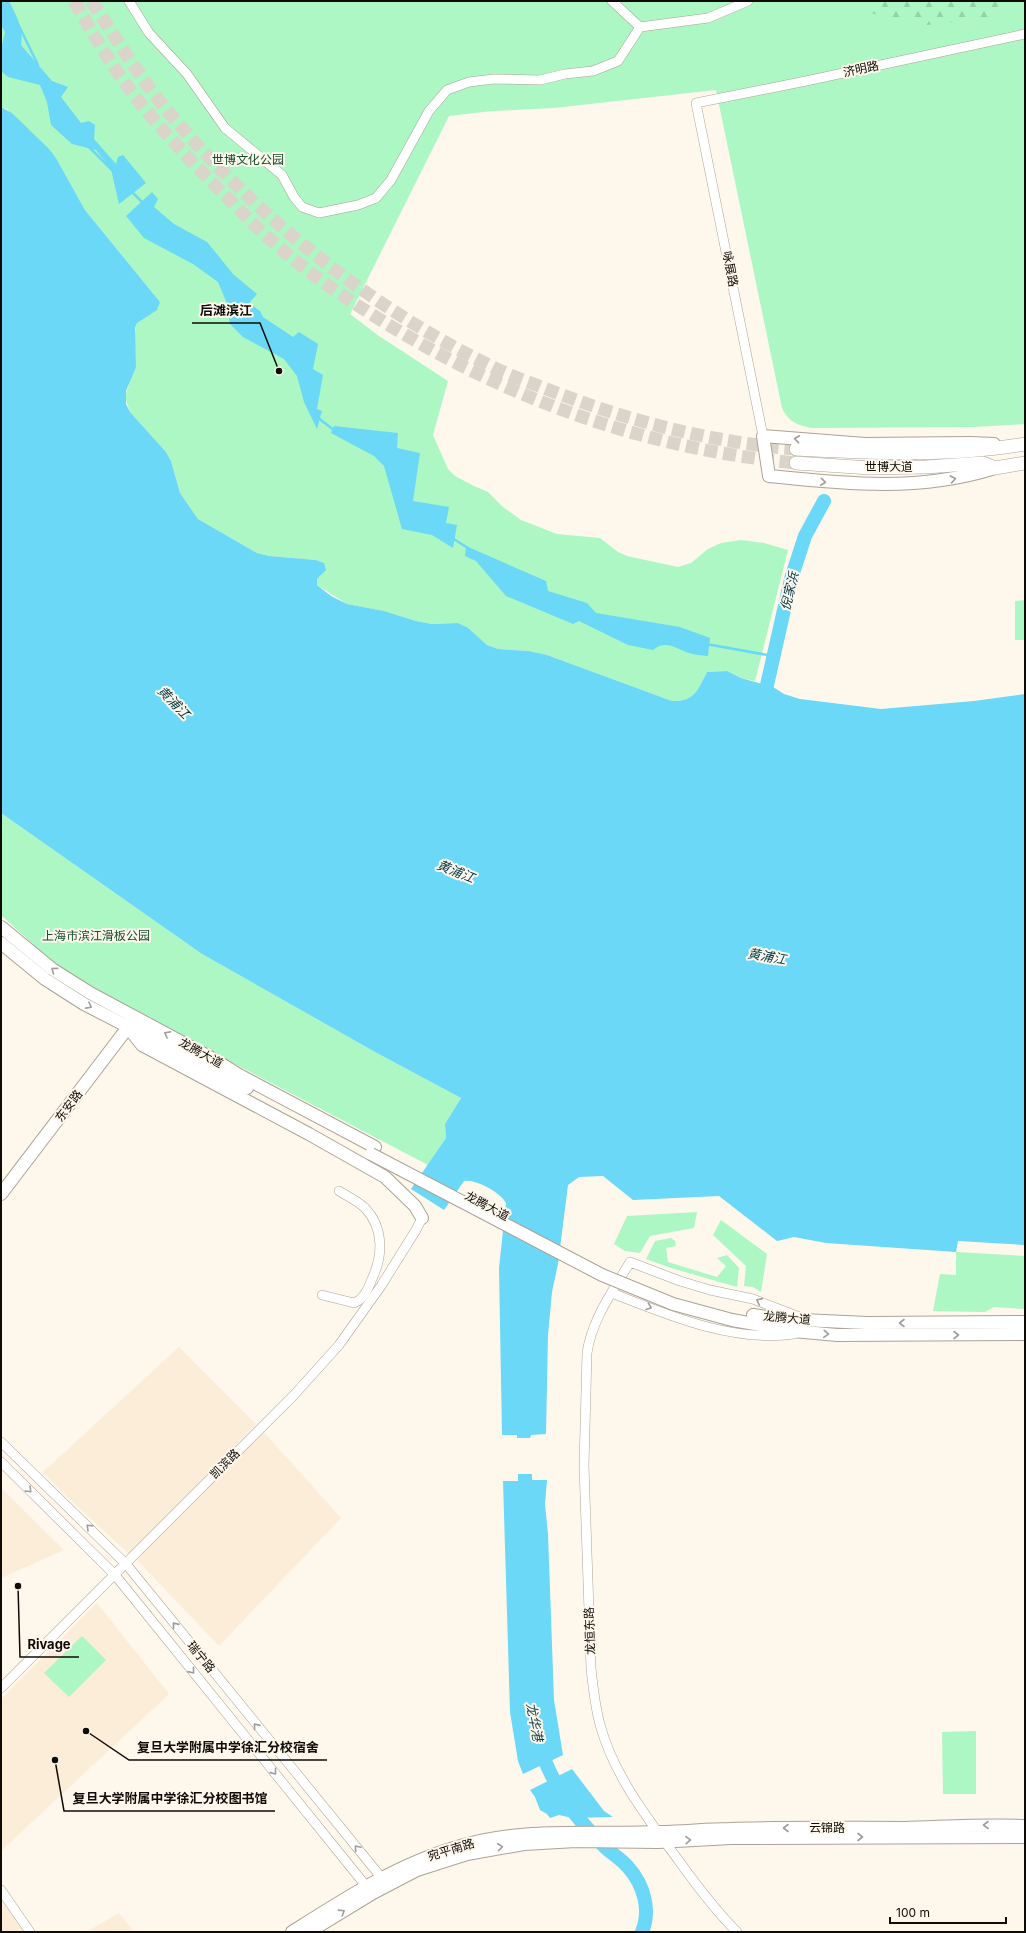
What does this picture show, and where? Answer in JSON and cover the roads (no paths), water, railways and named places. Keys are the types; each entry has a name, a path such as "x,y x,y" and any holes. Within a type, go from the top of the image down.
{"main road":[{"path":"989,465 968,476 916,483 832,483 769,476 763,436 865,444 970,443 1021,445"},
{"name":"世博大道","path":"796,449 890,453 943,452 1021,445"},
{"name":"世博大道","path":"796,463 870,468 1025,463"},
{"name":"龙腾大道","path":"1,927 52,969 90,993 215,1060 261,1091"},
{"name":"龙腾大道","path":"1,943 45,979 64,992 128,1028 261,1091 602,1275 673,1304 733,1316 867,1335 1025,1334"},
{"name":"东安路","path":"1,1194 135,1017"},
{"path":"128,1028 142,1045 309,1134 385,1177 415,1206 422,1218"},
{"name":"龙腾大道","path":"808,1326 867,1323 1025,1322"},
{"name":"云锦路","path":"661,1837 731,1829 907,1828 954,1825 1025,1826"},
{"name":"宛平南路","path":"385,1882 415,1862 465,1845 494,1838 552,1833 632,1837"},
{"name":"云锦路","path":"632,1837 1025,1837"},
{"name":"宛平南路","path":"292,1932 385,1882 467,1854 524,1844 632,1837"},
{"name":"宛平南路","path":"309,1932 369,1890"}],"street":[{"path":"129,1 149,33 187,74 226,128 282,175 294,198 302,207 319,212 358,205 376,198 391,180 429,111 447,90 469,82 494,79 540,80 565,74 593,71 618,60 640,27 708,18 748,1"},
{"path":"612,1 640,27"},
{"name":"济明路","path":"696,103 1025,34"},
{"name":"咏展路","path":"696,103 763,436"},
{"path":"322,1295 354,1303 359,1301 364,1296 373,1277 379,1259 381,1243 375,1223 364,1208 339,1190"},
{"name":"凯滨路","path":"1,1688 294,1395 339,1345 381,1286 422,1218"},
{"name":"龙恒东路","path":"736,1932 718,1913 661,1837 626,1784 615,1764 601,1728 593,1691 584,1486 587,1353 593,1328 630,1262 702,1287 753,1298 808,1326"},
{"path":"612,1292 670,1314 744,1334 777,1336 808,1326"},
{"name":"瑞宁路","path":"1,1442 126,1564 385,1882"},
{"name":"瑞宁路","path":"1,1462 115,1575 369,1890"},
{"path":"1,1890 30,1932"}],"water":[{"path":"1,1 9,1 19,22 22,39 21,45 52,81 68,87 61,97 81,123 89,121 95,125 94,139 116,164 118,157 123,155 146,183 119,204 111,169 96,150 72,144 51,125 47,102 40,85 8,77 1,71 1,49 5,32 1,25"},
{"name":"黄浦江","path":"1,107 12,113 49,149 56,158 85,210 160,302 157,310 137,323 135,328 136,367 126,391 126,404 130,412 166,452 171,461 180,493 198,519 257,553 269,556 316,560 324,563 326,570 317,579 317,585 331,596 347,604 384,611 416,621 432,624 458,623 468,628 487,645 498,649 529,651 547,655 672,701 679,701 694,694 707,672 727,671 741,678 773,687 784,694 800,699 881,709 974,701 1025,694 1025,1245 958,1241 956,1252 826,1243 794,1237 777,1241 719,1196 633,1200 603,1176 579,1177 568,1185 558,1264 552,1292 548,1335 546,1434 531,1435 530,1438 517,1438 517,1435 502,1435 499,1268 506,1203 494,1191 481,1184 469,1181 464,1181 444,1210 411,1189 446,1138 445,1124 461,1098 375,1052 202,954 1,813"},
{"path":"152,192 158,199 154,207 174,224 207,242 233,274 257,294 249,303 260,311 263,317 293,337 299,332 318,344 313,369 323,375 317,409 322,411 317,429 304,402 297,376 284,359 243,337 230,324 226,301 218,282 193,264 144,238 126,216"},
{"path":"334,426 398,433 397,448 420,453 413,501 449,507 446,523 457,525 453,548 432,535 402,529 384,466 374,456 331,433"},
{"path":"466,546 546,581 548,591 587,603 596,613 680,627 710,638 708,656 691,654 667,645 662,645 653,650 628,645 579,621 573,624 506,596 476,561 465,556"},
{"path":"518,1474 532,1474 532,1480 547,1480 545,1504 548,1534 554,1700 563,1755 523,1774 518,1761 510,1712 503,1481 518,1481"},
{"path":"572,1769 604,1811 613,1817 572,1818 559,1815 550,1818 547,1814 540,1810 535,1797 530,1790"}],"waterway":[{"path":"18,24 38,65"},
{"path":"88,146 113,171"},
{"path":"131,191 143,203"},
{"path":"317,417 335,431"},
{"name":"倪家浜","path":"767,685 791,579 805,536 824,501"},
{"path":"452,538 468,548"},
{"path":"706,644 773,656"},
{"name":"龙华港","path":"539,1745 553,1778 575,1814 602,1844 626,1864 634,1874 642,1890 646,1907 645,1924 642,1932"}],"tunnel":[{"path":"74,1 128,87 182,152 270,239 306,269 363,309 440,354 488,378 536,400 586,418 637,434 689,447 796,463"},
{"path":"91,1 139,74 160,102 205,153 240,189 278,224 318,257 402,317 446,343 503,372 601,409 633,419 697,435 763,446 796,449"}],"place":[{"name":"后滩滨江","path":"279,371"},
{"name":"Rivage","path":"18,1586"},
{"name":"复旦大学附属中学徐汇分校宿舍","path":"86,1731"},
{"name":"复旦大学附属中学徐汇分校图书馆","path":"55,1760"}],"park label":[{"name":"世博文化公园","path":"248,160"},
{"name":"上海市滨江滑板公园","path":"96,936"}]}
